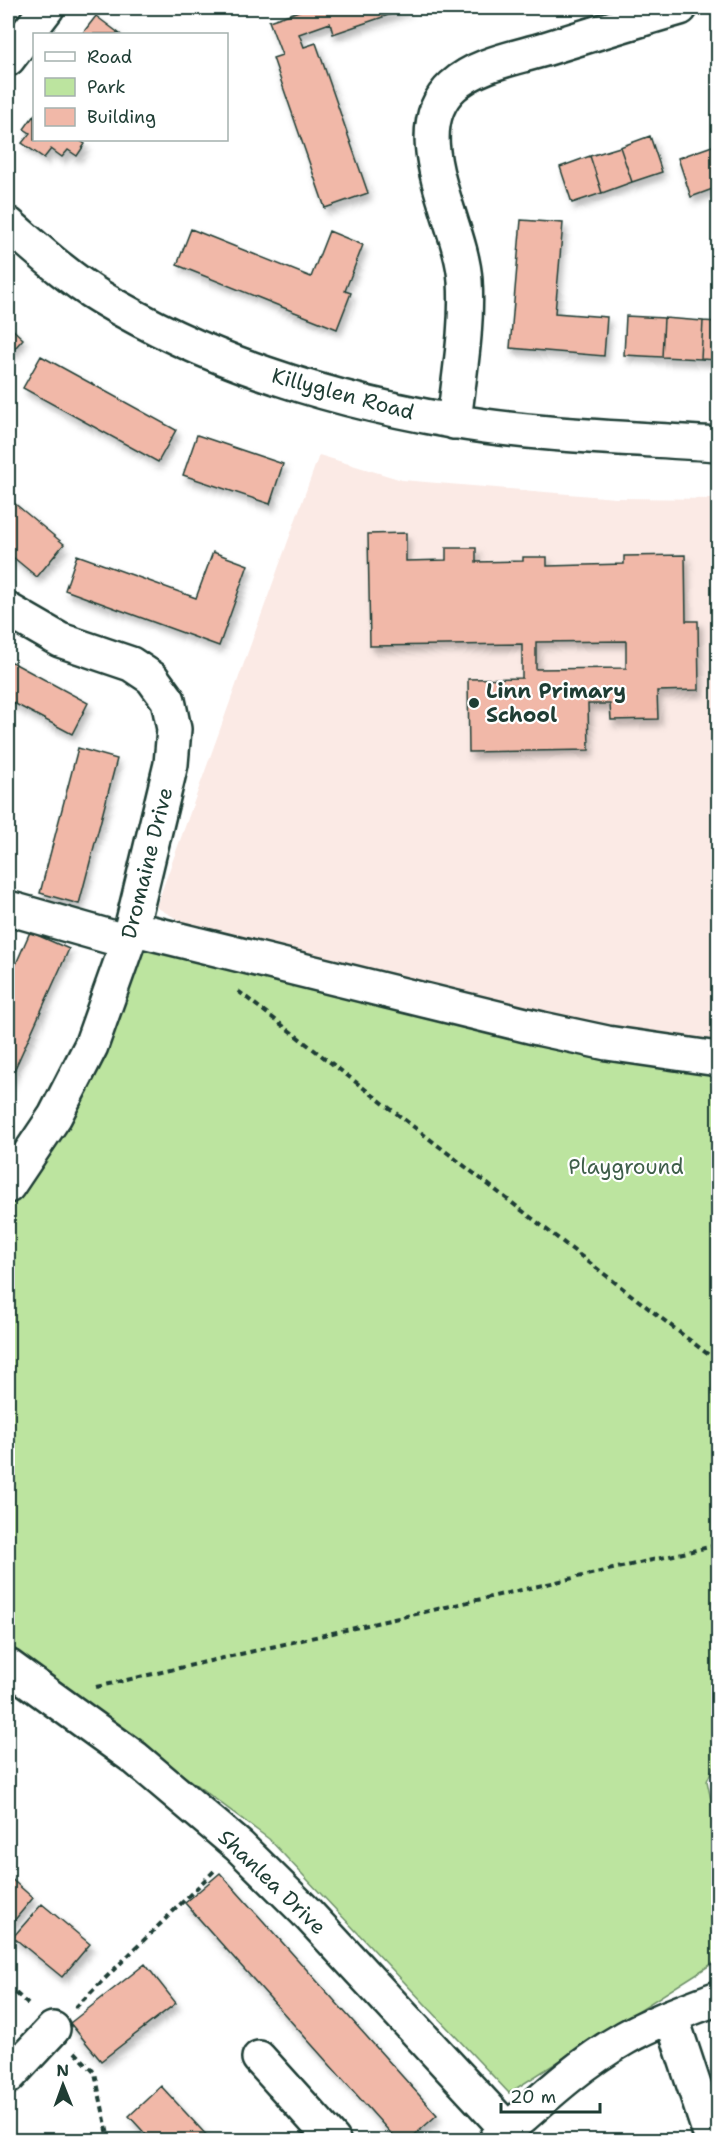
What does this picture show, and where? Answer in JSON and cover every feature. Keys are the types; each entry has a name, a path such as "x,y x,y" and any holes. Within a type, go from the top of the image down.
{"street":[{"path":"8,59 47,8"},
{"path":"454,422 466,287 458,243 432,151 431,139 438,105 453,85 487,66 680,8"},
{"name":"Killyglen Road","path":"8,224 98,296 160,330 241,364 298,384 373,406 454,422 546,432 718,444"},
{"name":"Dromaine Drive","path":"8,610 60,640 131,664 152,678 168,700 174,729 171,764 130,935 91,1046 55,1116 8,1186"},
{"path":"8,908 607,1043 718,1059"},
{"name":"Shanlea Drive","path":"8,1666 135,1758 239,1846 306,1912 502,2135"},
{"path":"502,2135 590,2061 626,2038 671,2016 718,1998"},
{"path":"671,2016 712,2140"},
{"path":"8,2077 53,2029"},
{"path":"259,2058 333,2140"}],"path":[{"path":"235,988 718,1362"},
{"path":"55,1700 73,1692 718,1545"},
{"path":"53,2029 239,1846"}],"shaded area":[{"name":"Linn Primary School","path":"319,455 402,480 615,498 718,499 718,1042 622,1029 511,1006 191,927 156,907"}],"green space":[{"name":"Playground","path":"140,944 718,1071 718,1756 707,1781 718,1832 718,1960 509,2093 269,1839 8,1645 8,1163"}],"building":[{"path":"308,8 409,8 333,34 330,23 299,34 304,47 316,43 368,193 325,208 273,58 282,55 269,21"},
{"path":"96,16 119,33 83,33"},
{"path":"33,116 33,141 80,141 85,144 77,156 68,150 62,157 51,149 44,158 22,143 30,133 24,129"},
{"path":"650,136 662,172 632,182 620,147"},
{"path":"715,145 718,154 718,187 691,197 678,158"},
{"path":"620,147 632,182 602,193 590,156"},
{"path":"590,156 602,193 572,203 560,167"},
{"path":"521,220 563,223 555,313 607,317 604,356 510,348"},
{"path":"191,229 311,277 329,231 363,245 345,291 351,293 337,329 177,265"},
{"path":"626,316 664,318 662,357 624,355"},
{"path":"664,318 703,321 701,359 662,357"},
{"path":"703,321 718,322 718,360 701,359"},
{"path":"8,325 23,339 8,356"},
{"path":"41,356 176,430 158,462 23,388"},
{"path":"197,435 283,464 270,504 183,475"},
{"path":"8,498 64,544 37,577 8,553"},
{"path":"406,533 406,561 446,560 446,548 476,548 476,562 523,561 523,557 547,557 547,566 624,564 624,556 685,555 686,621 698,621 699,690 657,691 658,719 611,720 610,704 588,704 589,750 469,752 468,679 522,678 522,644 370,646 368,534","holes":["626,641 626,668 536,669 536,642"]},
{"path":"213,552 248,565 219,646 65,590 77,555 196,598"},
{"path":"8,660 88,703 72,734 8,700"},
{"path":"78,748 117,759 79,904 40,893"},
{"path":"30,932 69,949 8,1084 8,982"},
{"path":"220,1873 437,2115 409,2140 397,2140 185,1903"},
{"path":"8,1876 33,1898 8,1928"},
{"path":"42,1904 90,1944 62,1977 13,1937"},
{"path":"145,1964 176,2003 101,2061 70,2023"},
{"path":"161,2086 211,2140 151,2140 129,2116"}],"place":[{"name":"Linn Primary School","path":"474,703"}]}
